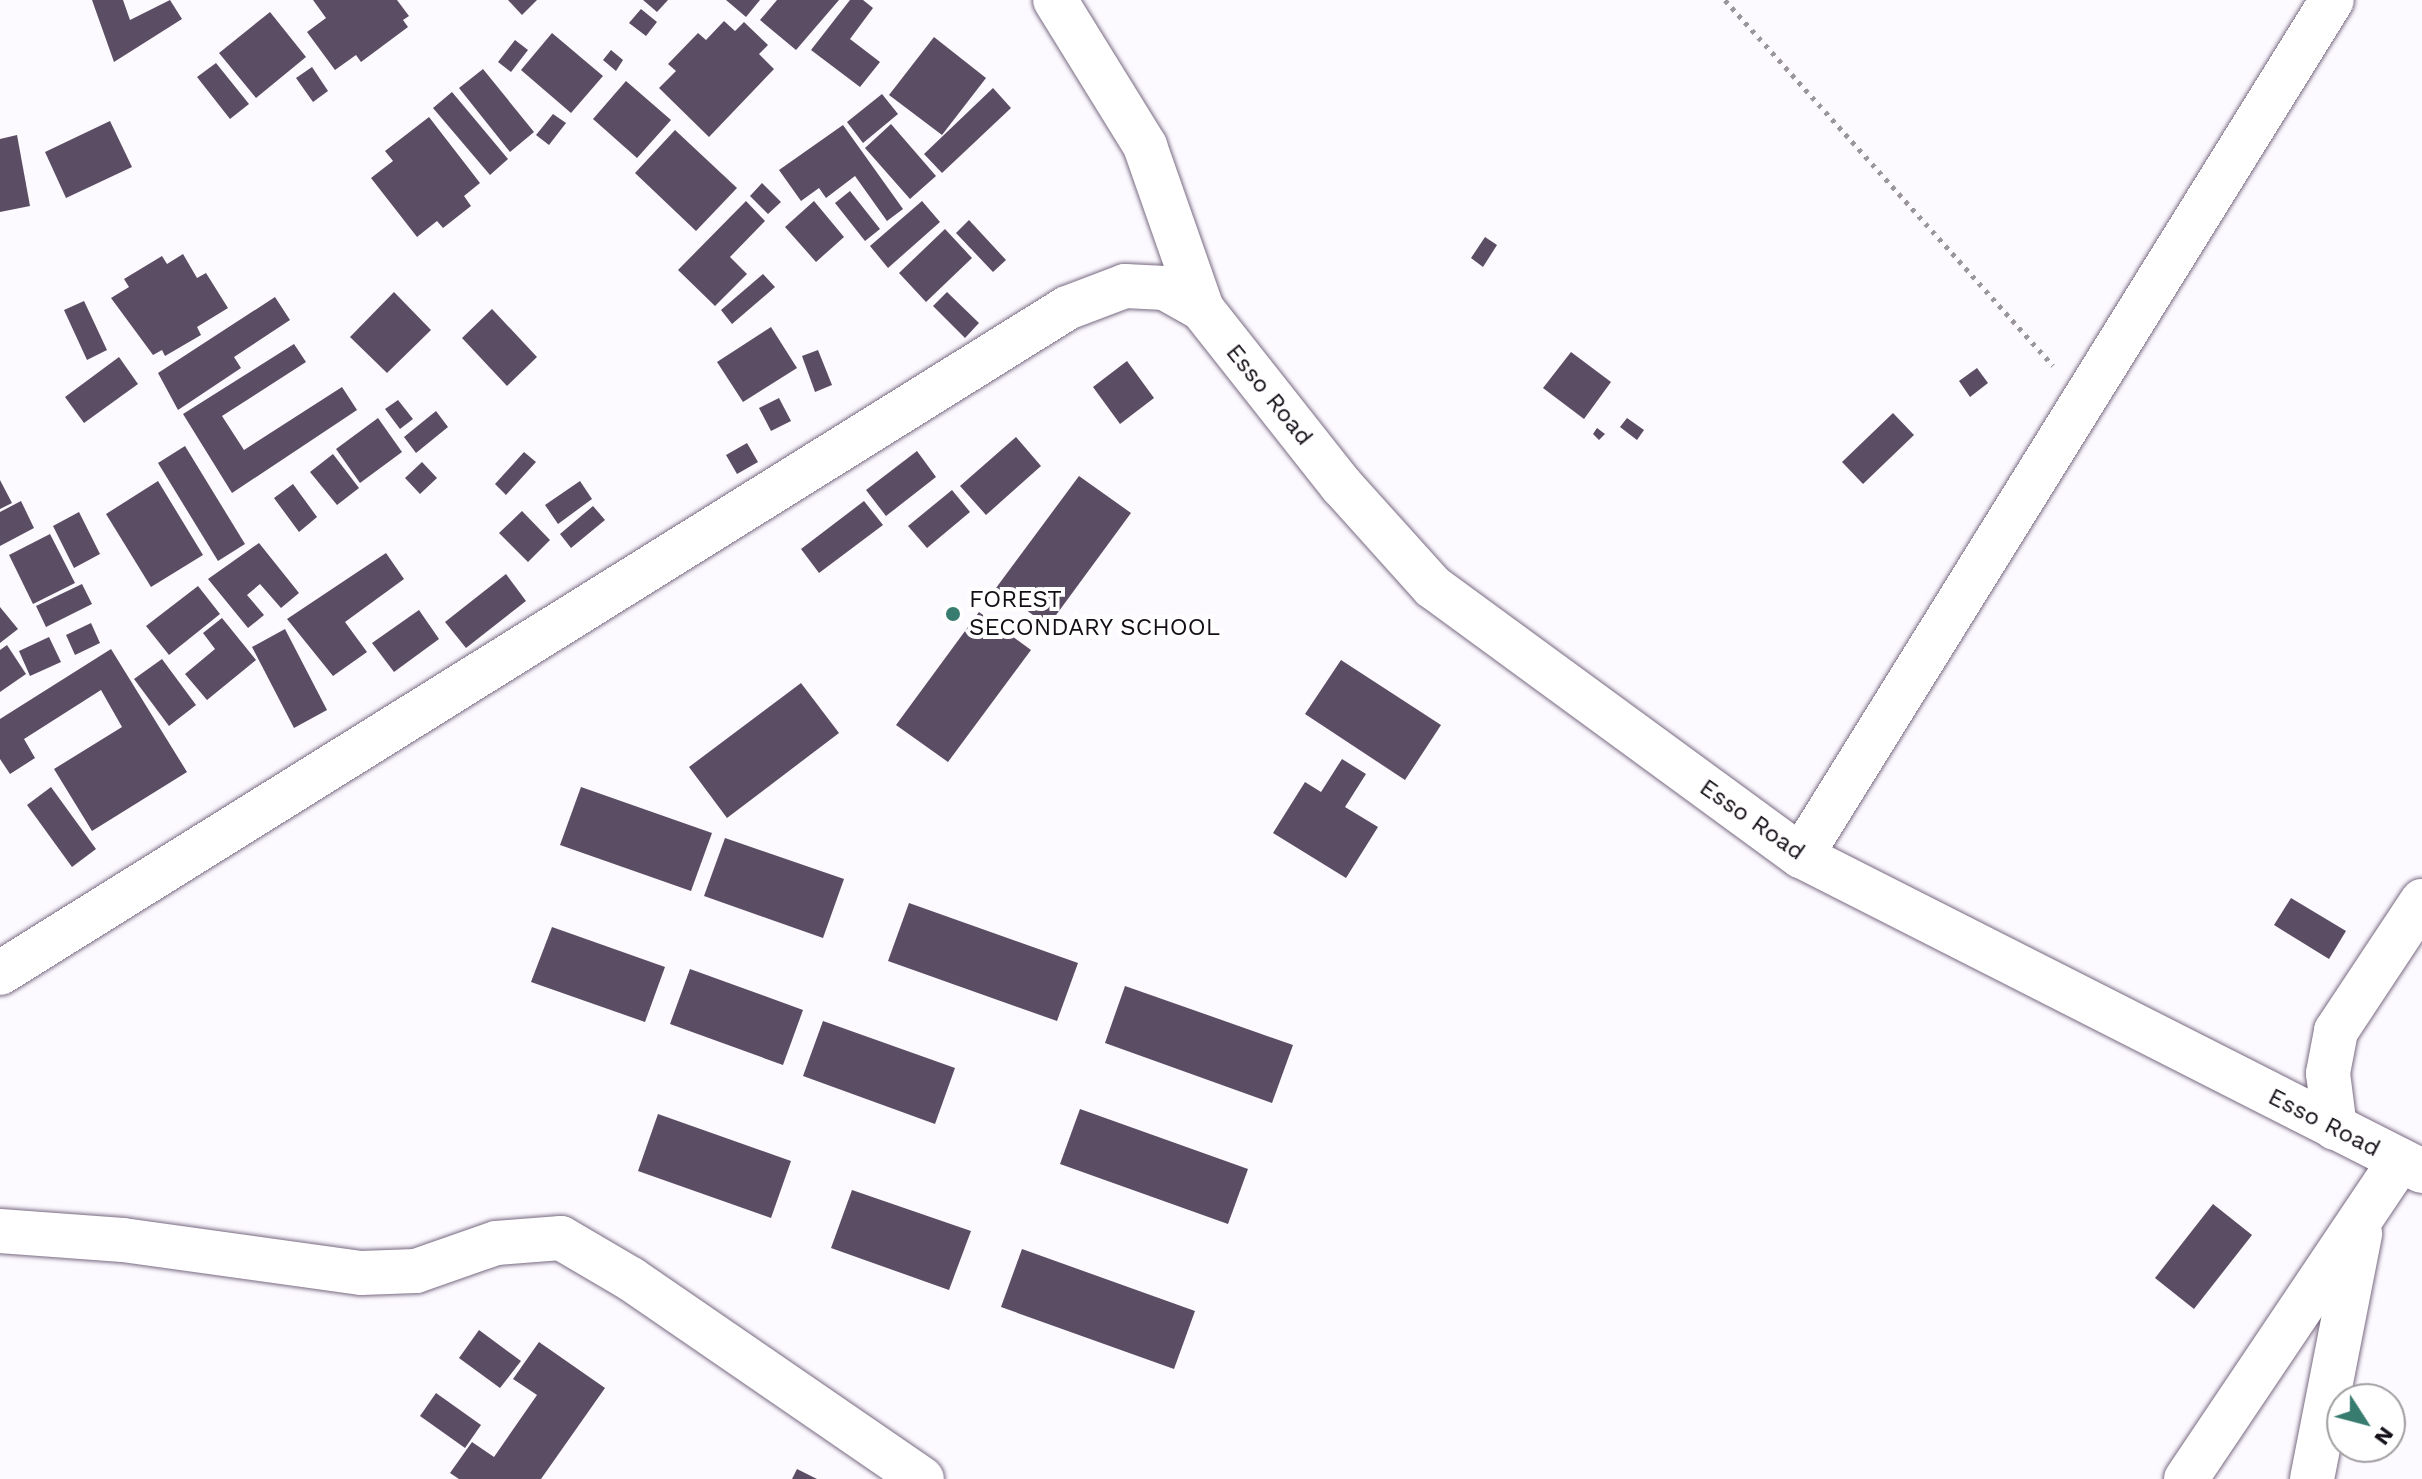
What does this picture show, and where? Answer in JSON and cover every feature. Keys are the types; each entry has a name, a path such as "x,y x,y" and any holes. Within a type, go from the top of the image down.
{"street":[{"path":"1055,0 1145,146 1202,309"},
{"path":"1801,856 2332,0"},
{"path":"0,973 1067,308 1125,286 1165,288 1202,309"},
{"name":"Esso Road","path":"1202,309 1342,486 1433,587 1801,856 2411,1166"},
{"path":"2335,1128 2328,1073 2336,1031 2422,901"},
{"path":"2186,1479 2364,1216 2411,1166"},
{"path":"2312,1479 2364,1216"},
{"path":"0,1231 123,1240 361,1273 416,1271 496,1243 561,1238 631,1279 922,1479"}],"path":[{"path":"1725,0 1852,135 2082,399"}],"building":[{"path":"92,0 123,0 130,20 170,0 182,19 114,62"},
{"path":"313,0 397,0 409,16 403,20 408,27 361,62 356,55 335,70 307,32 326,18"},
{"path":"508,0 537,0 522,15"},
{"path":"643,0 668,0 657,12"},
{"path":"726,0 760,0 746,17"},
{"path":"777,0 839,0 796,50 760,20"},
{"path":"850,0 863,0 873,8 850,39 880,62 860,87 811,50"},
{"path":"641,9 657,22 646,36 629,23"},
{"path":"270,12 306,57 256,98 219,53"},
{"path":"724,21 735,31 744,22 768,45 759,54 774,69 709,137 659,88 676,71 668,64 698,33 706,40"},
{"path":"552,33 603,76 571,113 521,70"},
{"path":"934,37 986,78 942,135 889,95"},
{"path":"515,40 528,50 511,72 498,62"},
{"path":"611,50 623,60 616,71 603,60"},
{"path":"216,63 249,104 230,119 197,77"},
{"path":"312,67 328,91 313,102 296,78"},
{"path":"483,69 534,132 510,152 459,88"},
{"path":"626,81 671,120 637,158 593,119"},
{"path":"993,88 1011,108 942,173 924,154"},
{"path":"452,92 508,159 490,175 433,108"},
{"path":"882,94 898,114 863,143 847,122"},
{"path":"553,114 566,123 549,145 536,135"},
{"path":"429,117 480,183 464,196 471,206 443,228 437,221 417,237 371,178 393,161 385,151"},
{"path":"110,121 132,167 66,198 45,152"},
{"path":"891,124 936,176 910,199 865,148"},
{"path":"843,125 903,209 887,221 855,176 826,198 819,188 801,201 779,170"},
{"path":"675,130 737,188 696,231 635,173"},
{"path":"17,135 30,206 0,212 0,139"},
{"path":"762,183 781,202 768,214 750,196"},
{"path":"850,191 880,229 865,241 835,203"},
{"path":"746,201 765,221 730,257 747,274 715,306 678,270"},
{"path":"814,201 844,237 816,262 785,227"},
{"path":"922,201 940,222 888,268 870,246"},
{"path":"969,220 1006,260 993,272 956,233"},
{"path":"945,229 972,258 926,302 899,273"},
{"path":"1485,237 1497,245 1483,267 1471,258"},
{"path":"183,254 197,278 206,273 228,308 197,327 201,335 165,356 162,350 153,355 111,298 129,287 124,279 162,256 167,264"},
{"path":"763,274 775,287 732,324 721,310"},
{"path":"394,292 431,330 387,373 350,337"},
{"path":"947,292 979,323 965,338 933,306"},
{"path":"275,297 290,320 234,357 241,368 178,410 158,373"},
{"path":"84,301 107,350 87,360 64,310"},
{"path":"492,309 537,357 507,386 462,338"},
{"path":"771,327 797,368 743,402 717,362"},
{"path":"294,344 306,362 222,416 244,450 342,387 357,410 232,493 183,414"},
{"path":"818,350 832,385 815,392 802,356"},
{"path":"1571,352 1611,382 1584,419 1543,388"},
{"path":"119,357 138,384 84,423 65,397"},
{"path":"1127,361 1154,398 1120,424 1093,387"},
{"path":"1977,368 1988,383 1970,397 1959,381"},
{"path":"779,398 791,421 771,431 759,408"},
{"path":"398,400 413,419 400,429 385,409"},
{"path":"436,411 448,427 416,453 404,437"},
{"path":"1893,413 1914,435 1863,484 1842,462"},
{"path":"378,418 402,452 360,483 336,449"},
{"path":"1627,418 1644,430 1637,440 1620,427"},
{"path":"1597,428 1605,434 1599,440 1593,434"},
{"path":"1016,437 1041,466 986,515 960,486"},
{"path":"747,443 758,462 737,474 726,455"},
{"path":"185,446 245,544 218,561 158,463"},
{"path":"917,451 936,477 886,516 866,490"},
{"path":"524,452 536,462 506,495 495,484"},
{"path":"333,454 359,488 337,505 310,472"},
{"path":"422,462 437,478 420,494 405,478"},
{"path":"1079,476 1131,513 1048,626 996,588"},
{"path":"0,480 12,503 0,509"},
{"path":"158,481 203,555 151,587 106,514"},
{"path":"580,481 592,499 558,524 545,505"},
{"path":"293,484 317,517 299,532 274,498"},
{"path":"952,490 970,512 927,548 908,526"},
{"path":"21,501 34,528 0,546 0,512"},
{"path":"864,501 883,525 819,573 801,549"},
{"path":"593,506 605,520 571,548 560,534"},
{"path":"522,511 550,540 528,562 499,533"},
{"path":"79,512 100,554 74,568 53,526"},
{"path":"50,534 75,583 33,604 9,555"},
{"path":"259,543 299,593 281,608 260,584 247,595 264,615 248,628 208,579"},
{"path":"386,553 404,579 345,622 367,652 333,676 287,619"},
{"path":"506,574 526,601 466,648 445,622"},
{"path":"82,584 92,604 46,627 36,606"},
{"path":"198,586 220,614 169,655 146,626"},
{"path":"0,607 18,629 0,643"},
{"path":"419,610 439,639 394,672 372,643"},
{"path":"979,612 1031,650 948,762 896,725"},
{"path":"222,618 256,660 207,700 185,674 215,649 203,633"},
{"path":"91,623 100,643 75,655 66,635"},
{"path":"285,629 327,710 294,728 252,647"},
{"path":"49,637 61,662 30,676 19,651"},
{"path":"7,645 26,674 0,692 0,650"},
{"path":"111,649 187,772 92,831 54,769 122,727 101,690 24,739 35,758 10,774 0,759 0,719"},
{"path":"162,659 196,705 169,726 134,679"},
{"path":"1341,660 1441,725 1405,780 1305,714"},
{"path":"801,683 839,733 727,818 689,767"},
{"path":"1342,759 1366,774 1345,807 1378,827 1346,878 1273,833 1305,782 1321,792"},
{"path":"51,787 96,849 72,867 27,805"},
{"path":"581,787 712,833 691,891 560,845"},
{"path":"725,838 844,879 823,938 704,896"},
{"path":"2291,898 2346,931 2329,959 2274,925"},
{"path":"909,903 1078,963 1057,1021 888,961"},
{"path":"552,927 665,967 645,1022 531,982"},
{"path":"690,969 803,1010 783,1065 670,1024"},
{"path":"1125,986 1293,1045 1272,1103 1105,1043"},
{"path":"823,1021 955,1068 935,1124 803,1076"},
{"path":"1080,1109 1248,1169 1228,1224 1060,1164"},
{"path":"658,1114 791,1161 771,1218 638,1171"},
{"path":"852,1190 971,1231 949,1290 831,1248"},
{"path":"2213,1204 2252,1235 2194,1309 2155,1278"},
{"path":"1022,1249 1195,1311 1174,1369 1001,1307"},
{"path":"479,1330 521,1361 500,1388 459,1358"},
{"path":"539,1342 605,1388 541,1479 459,1479 450,1473 472,1442 494,1457 537,1395 513,1379"},
{"path":"436,1393 481,1425 465,1448 420,1416"},
{"path":"797,1469 817,1479 792,1479"}],"place":[{"name":"FOREST SECONDARY SCHOOL","path":"953,614"}]}
